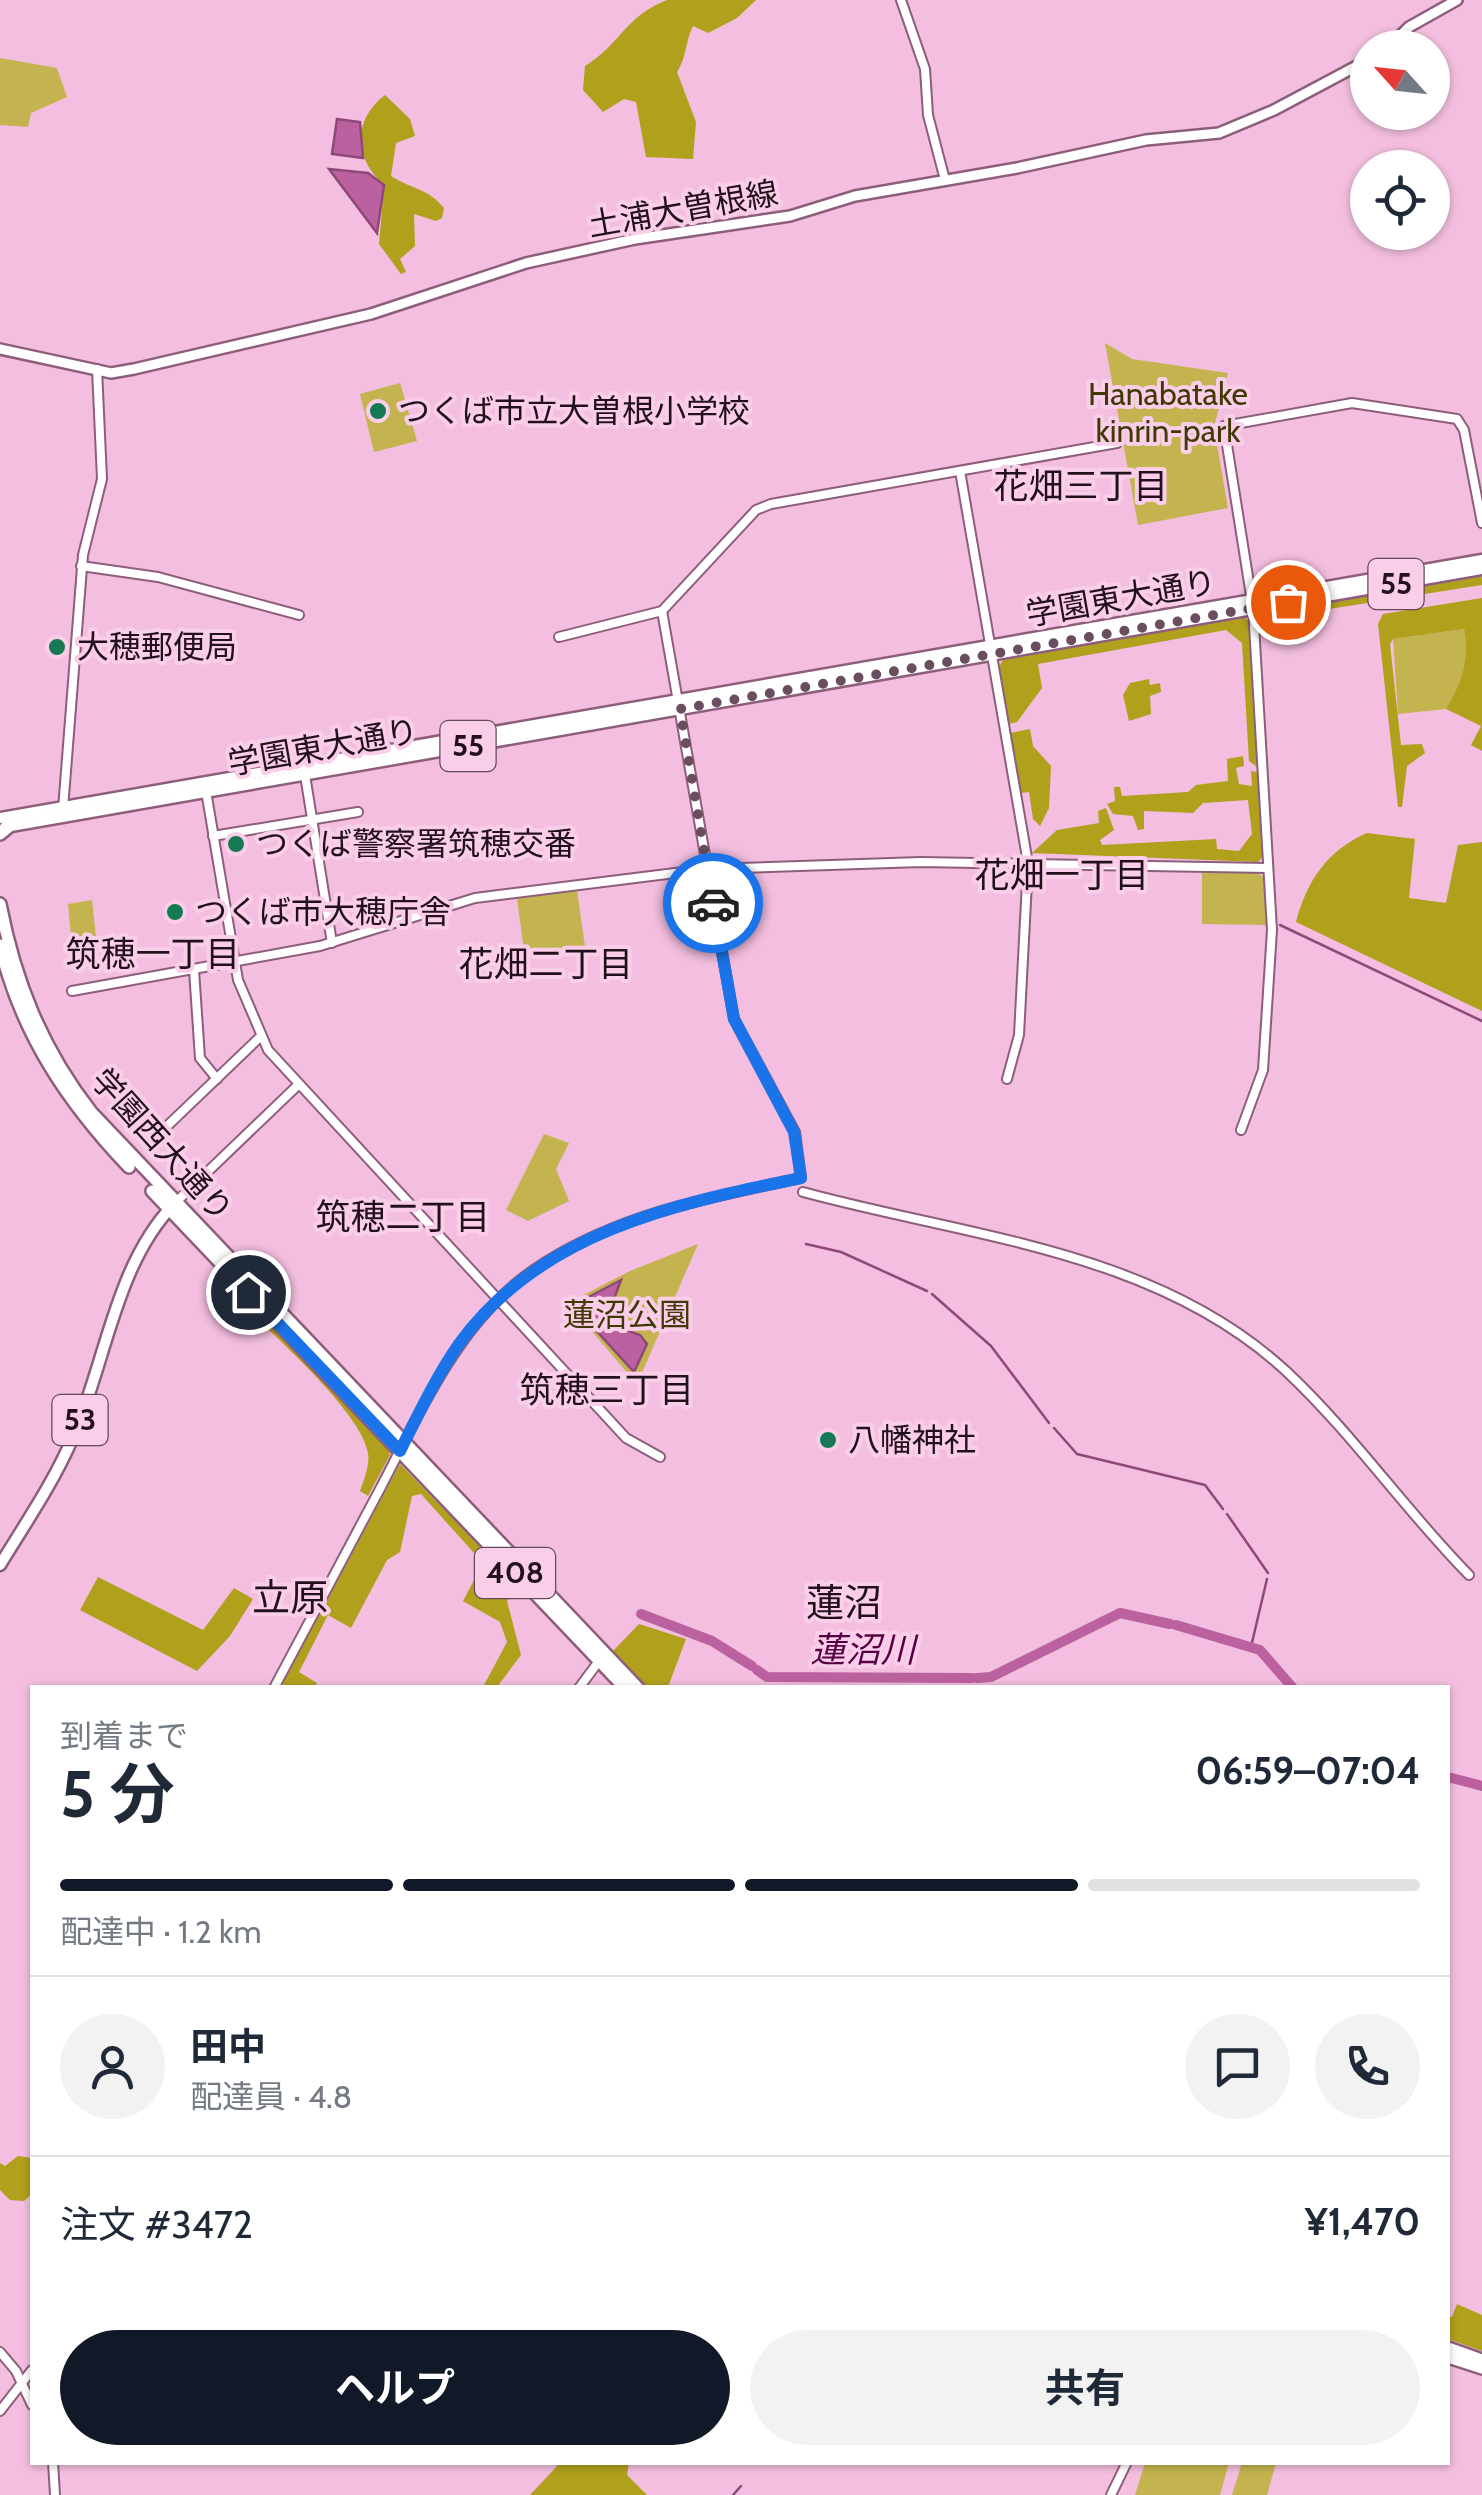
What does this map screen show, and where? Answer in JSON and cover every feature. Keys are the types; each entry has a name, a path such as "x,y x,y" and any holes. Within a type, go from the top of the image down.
{"highway":[{"name":"学園西大通り","path":"0,904 25,1000 54,1061 108,1133 172,1206"},
{"name":"学園西大通り","path":"0,945 20,1011 50,1069 86,1119 603,1658 634,1685"},
{"name":"学園西大通り","path":"603,1658 624,1685"},
{"path":"1450,2349 1482,2360"},
{"path":"1450,2358 1482,2368"}],"main road":[{"path":"1405,30 1457,0"},
{"name":"土浦大曽根線","path":"0,350 114,373 371,314 526,263 700,227 790,216 854,196 1146,140 1228,130 1350,69"},
{"name":"学園東大通り","path":"3,826 1482,560"},
{"name":"学園東大通り","path":"1253,604 1482,569"},
{"name":"学園東大通り","path":"3,826 64,809 306,775 679,705"},
{"name":"53","path":"0,1565 72,1441 118,1305 172,1206"}],"street":[{"path":"901,0 925,69 928,115 946,180"},
{"path":"64,809 82,566 102,479 97,369"},
{"path":"1241,1130 1265,1055 1272,930 1253,604 1224,426 1352,403 1457,419 1464,430 1482,524"},
{"path":"559,638 662,612 762,508 1117,443"},
{"path":"960,471 1028,863 1019,1035 1006,1079"},
{"path":"82,566 158,577 299,616"},
{"path":"276,1685 459,1344 500,1298 545,1262 630,1221 693,1199 801,1178 794,1132 734,1019 662,612"},
{"path":"306,775 332,944"},
{"path":"206,788 242,994 260,1037 297,1086 500,1298 626,1438 660,1457"},
{"path":"214,836 358,812"},
{"path":"72,991 332,944 475,898 708,869 1028,863 1268,868"},
{"path":"194,970 200,1058 217,1079"},
{"path":"163,1130 260,1037"},
{"path":"172,1206 297,1086"},
{"path":"803,1192 1072,1255 1164,1292 1226,1324 1284,1370 1324,1409 1409,1513 1469,1574"},
{"path":"581,1685 603,1658"},
{"path":"0,2352 22,2380 30,2400"},
{"path":"0,2410 30,2372"},
{"path":"52,2465 55,2495"},
{"path":"1111,2495 1126,2465"}],"green space":[{"path":"0,58 57,68 67,97 31,113 28,127 0,125"},
{"name":"Hanabatake kinrin-park","path":"1105,343 1132,359 1228,373 1214,427 1228,508 1138,525"},
{"path":"400,383 417,441 374,452 360,394"},
{"path":"1464,629 1463,670 1446,709 1398,714 1393,639"},
{"path":"1202,872 1258,873 1264,878 1266,925 1202,924"},
{"path":"577,890 585,947 524,951 517,898"},
{"path":"92,900 98,956 73,958 68,904"},
{"path":"544,1134 569,1143 556,1169 569,1201 528,1221 506,1210"},
{"name":"蓮沼公園","path":"698,1244 635,1382 568,1303 630,1271"},
{"path":"1144,2465 1228,2465 1220,2495 1135,2495"},
{"path":"1241,2465 1275,2465 1267,2495 1232,2495"}],"shaded area":[{"path":"667,0 756,0 737,18 708,33 693,26 690,32 677,72 696,122 693,159 646,157 636,102 624,99 603,112 583,90 585,66 631,23"},
{"path":"385,95 410,119 415,136 396,143 391,176 425,193 444,208 442,218 436,221 414,214 415,246 400,259 406,272 401,274 379,244 384,185 362,152 362,128 374,105"},
{"path":"337,119 360,122 363,158 332,154"},
{"path":"329,169 368,173 384,185 377,233"},
{"path":"1482,576 1482,585 1258,620 1262,615"},
{"path":"1482,598 1482,751 1471,745 1481,726 1446,709 1463,670 1464,629 1393,639 1390,644 1401,745 1422,744 1425,753 1407,766 1402,807 1398,807 1378,624 1383,614"},
{"path":"1243,617 1249,621 1257,767 1249,761 1242,643 1226,630 1038,664 1042,688 1017,722 1009,724 998,668 1003,660"},
{"path":"1149,679 1150,685 1160,683 1161,692 1150,696 1151,714 1129,721 1123,695 1130,683"},
{"path":"1030,729 1033,746 1051,766 1049,808 1040,826 1033,819 1029,792 1021,793 1010,733"},
{"path":"1243,756 1244,766 1236,768 1239,784 1252,786 1251,771 1258,772 1263,856 1258,862 1032,853 1057,830 1099,823 1098,811 1106,808 1114,830 1100,840 1102,845 1216,839 1217,849 1239,851 1252,834 1248,800 1203,803 1193,813 1144,811 1144,829 1138,830 1133,816 1113,814 1107,804 1115,801 1114,787 1120,787 1122,796 1188,792 1196,785 1228,781 1227,759"},
{"path":"1367,833 1415,839 1409,898 1446,903 1458,845 1482,842 1482,1011 1296,922 1306,893 1321,868 1341,848"},
{"path":"621,1280 609,1312 611,1318 640,1335 647,1344 634,1372 573,1305"},
{"path":"228,1281 388,1449 390,1455 368,1496 360,1491 368,1453 347,1413 306,1366 223,1287"},
{"path":"400,1464 519,1586 507,1601 521,1655 498,1685 484,1685 507,1642 500,1622 463,1601 483,1563 421,1494 412,1496 400,1552 387,1560 351,1628 328,1615 299,1672 316,1685 283,1683"},
{"path":"98,1577 203,1630 234,1588 253,1599 230,1636 197,1671 80,1610"},
{"path":"639,1624 686,1639 669,1685 645,1685 612,1652"},
{"path":"18,2156 30,2158 30,2196 24,2201 10,2200 0,2190 0,2163 5,2166"},
{"path":"1457,2304 1482,2315 1482,2351 1450,2340"},
{"path":"558,2465 629,2465 627,2475 647,2495 530,2495"}],"waterway":[{"path":"1280,925 1482,1021"},
{"path":"806,1244 841,1252 927,1291"},
{"path":"932,1294 991,1346 1049,1423"},
{"path":"1054,1428 1077,1454 1205,1485 1223,1509"},
{"path":"1227,1514 1268,1573"},
{"path":"1251,1647 1267,1579"},
{"name":"蓮沼川","path":"977,1678 991,1677 1120,1613 1170,1624"},
{"name":"蓮沼川","path":"641,1614 712,1641 752,1666"},
{"name":"蓮沼川","path":"1176,1625 1260,1650 1290,1685"},
{"name":"蓮沼川","path":"757,1670 767,1677 972,1678"},
{"name":"蓮沼川","path":"1450,1778 1482,1786"},
{"path":"733,2495 741,2486"}],"way so far":[{"path":"713,903 680,709 1288,602"}],"place":[{"name":"つくば市立大曽根小学校","path":"378,411"},
{"name":"大穂郵便局","path":"57,647"},
{"name":"つくば警察署筑穂交番","path":"236,844"},
{"name":"つくば市大穂庁舎","path":"175,912"},
{"name":"八幡神社","path":"828,1440"}],"district":[{"name":"花畑三丁目","path":"1081,486"},
{"name":"花畑一丁目","path":"1062,875"},
{"name":"筑穂一丁目","path":"153,954"},
{"name":"花畑二丁目","path":"546,964"},
{"name":"筑穂二丁目","path":"403,1217"},
{"name":"筑穂三丁目","path":"607,1390"},
{"name":"立原","path":"290,1598"},
{"name":"蓮沼","path":"844,1603"}],"route":[{"path":"248,1292 400,1451 459,1344 500,1298 545,1262 594,1236 659,1210 693,1199 801,1178 794,1132 734,1019 713,903"}]}
